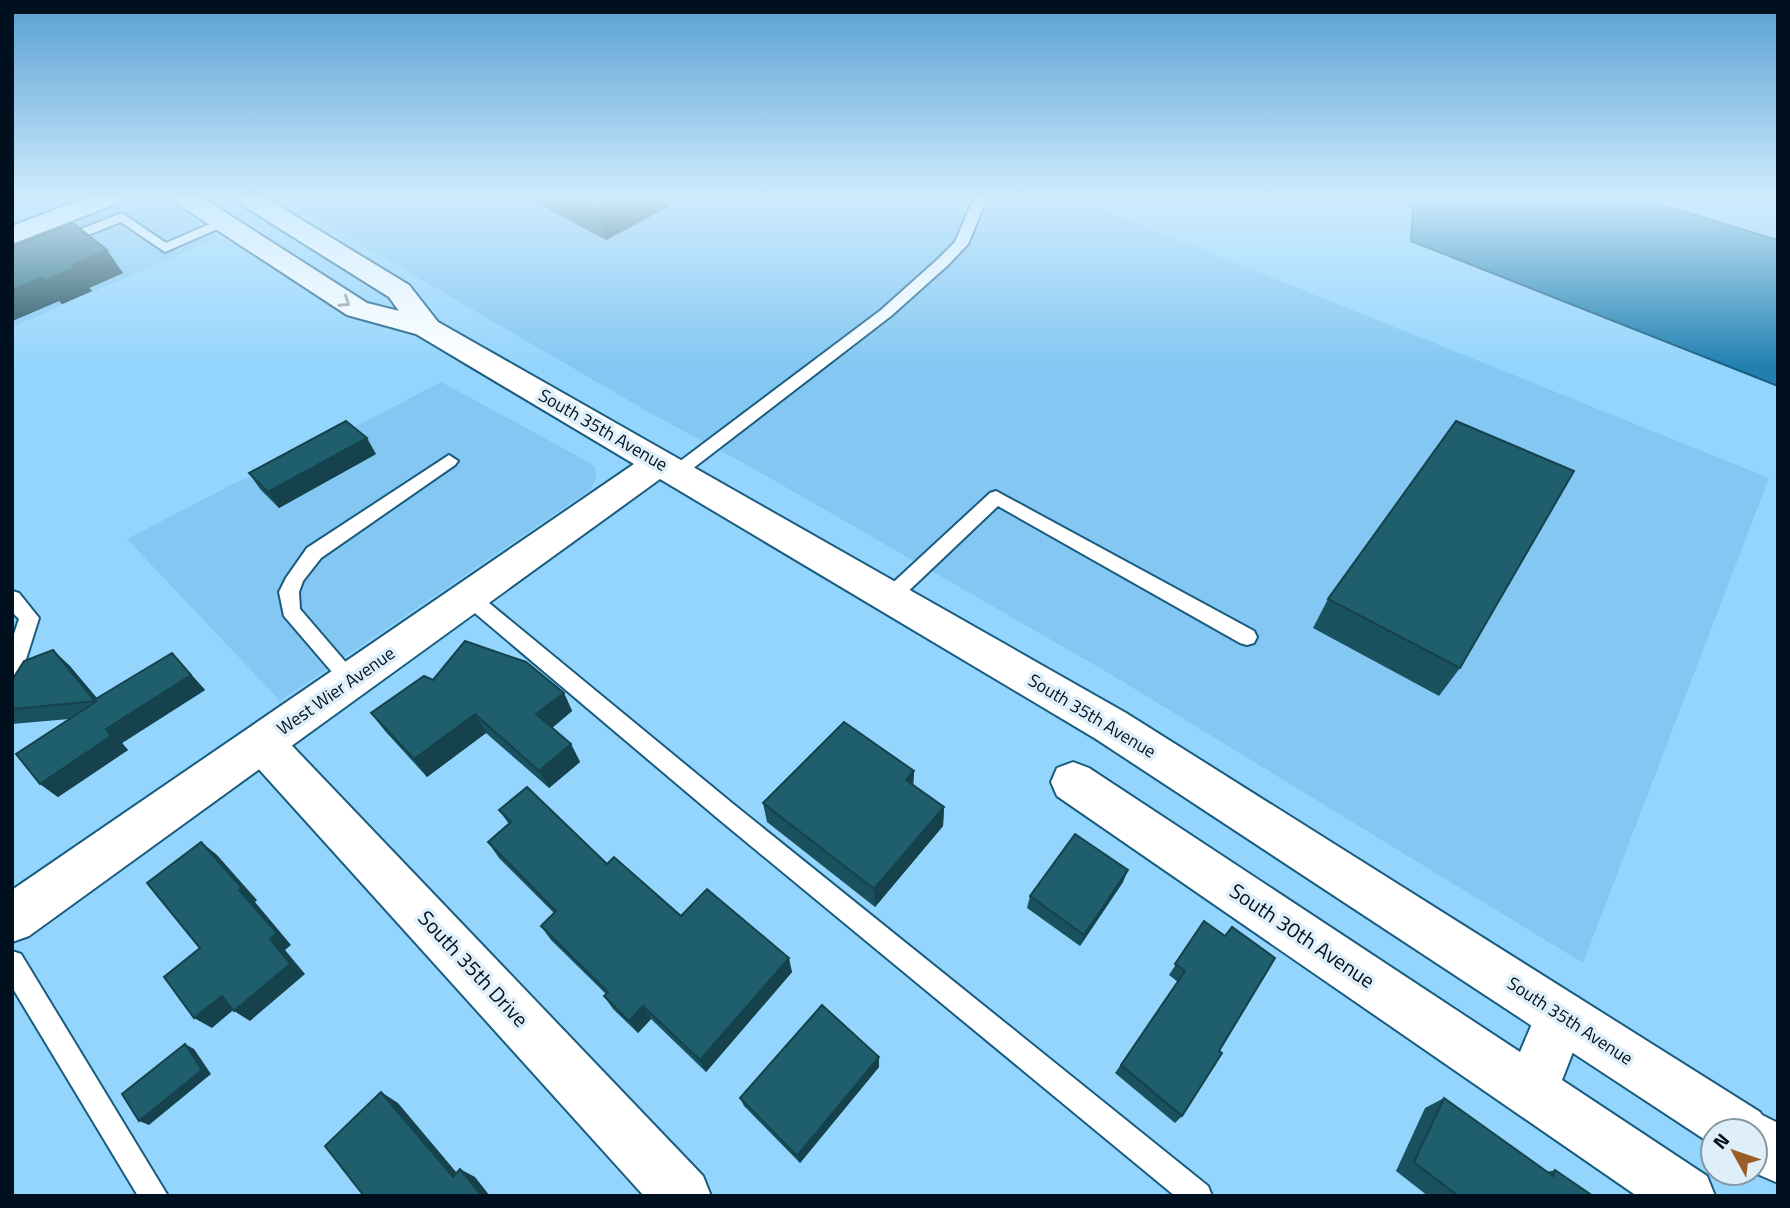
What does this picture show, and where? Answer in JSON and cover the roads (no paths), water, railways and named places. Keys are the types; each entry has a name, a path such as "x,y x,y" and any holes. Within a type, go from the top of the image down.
{"main road":[{"name":"South 35th Avenue","path":"273,254 357,309 427,328 1111,726 1719,1117"},
{"name":"South 35th Avenue","path":"340,254 399,291 427,328"},
{"name":"West Wier Avenue","path":"12,919 470,598 668,467"},
{"name":"South 35th Drive","path":"262,743 683,1196"},
{"name":"South 30th Avenue","path":"1073,782 1531,1090 1680,1194"},
{"path":"1531,1090 1561,1016"}],"lane":[{"path":"12,261 29,254"},
{"path":"668,467 886,313 951,254"},
{"path":"351,680 290,611 289,592 292,585 314,552 449,461"},
{"path":"891,596 996,497 1247,637"},
{"path":"12,598 29,618 12,672"},
{"path":"470,598 724,810 1198,1196"},
{"path":"12,963 154,1196"}]}
